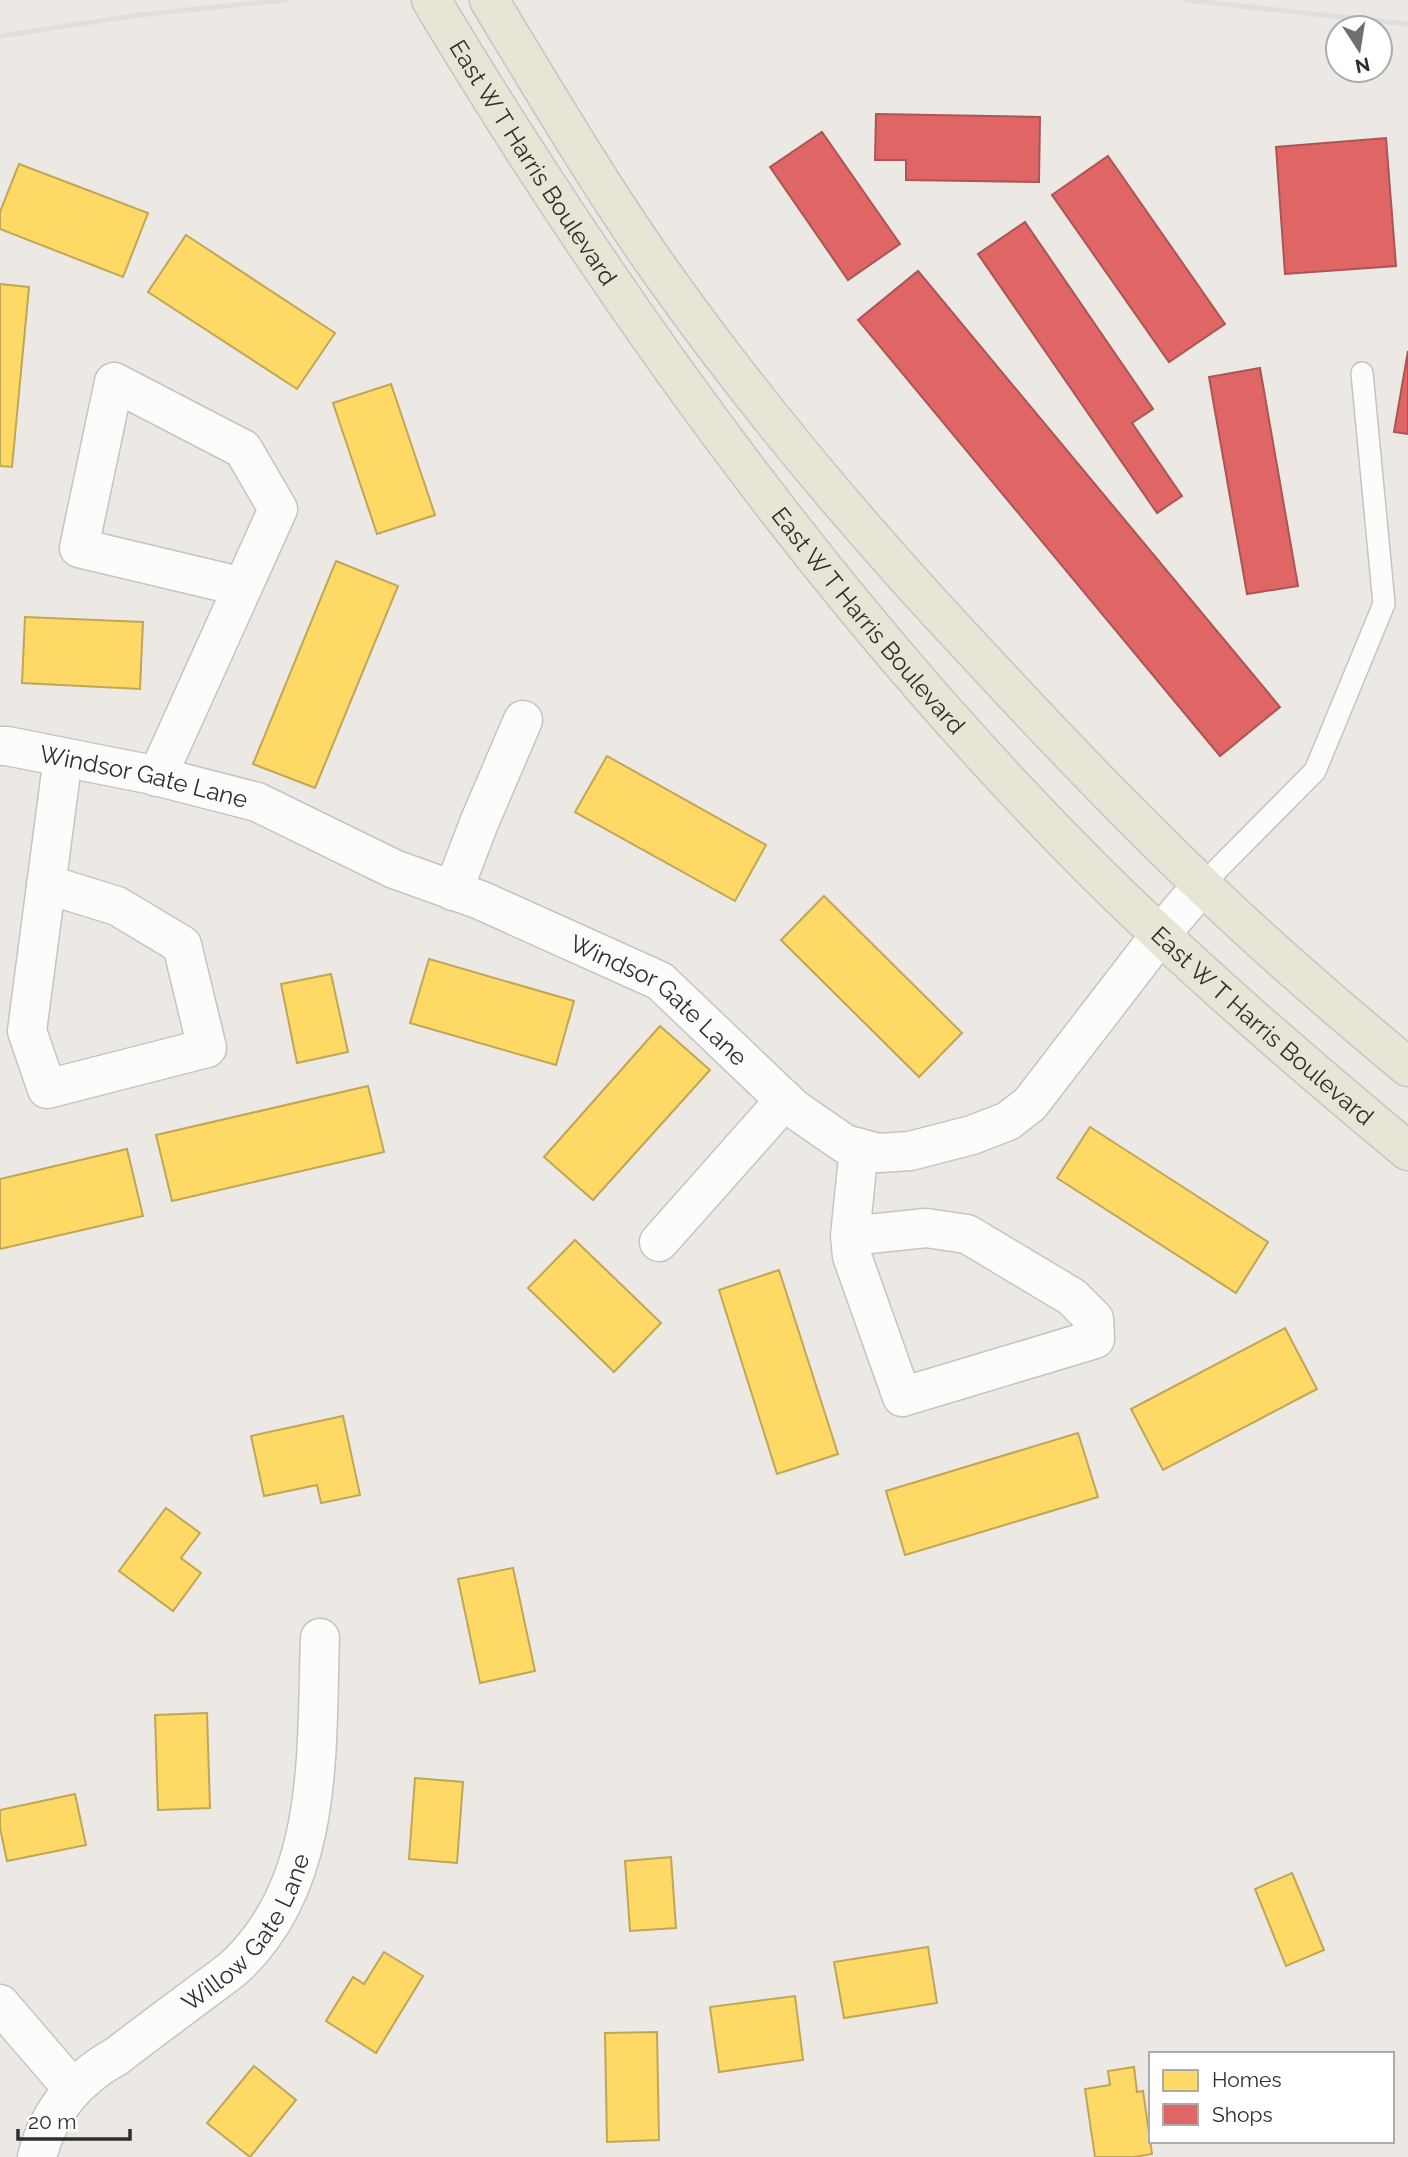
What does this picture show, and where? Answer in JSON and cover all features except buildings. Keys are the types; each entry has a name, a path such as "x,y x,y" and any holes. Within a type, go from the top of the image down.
{"main road":[{"name":"East W T Harris Boulevard","path":"431,0 490,99 614,288 701,408 860,612 966,734 1092,868 1160,935 1408,1151"},
{"name":"East W T Harris Boulevard","path":"489,0 595,174 656,266 739,378 820,478 911,583 1012,692 1202,886 1408,1067"}],"street":[{"path":"157,777 243,587 278,509 243,449 114,382 79,548 243,587"},
{"path":"453,891 478,823 523,719"},
{"name":"Windsor Gate Lane","path":"0,746 157,777 257,802 394,869 480,900 660,981 785,1100 845,1144 878,1153 910,1151 972,1135 1008,1121 1030,1104 1160,935 1202,886"},
{"path":"46,884 117,906 182,945 207,1048 47,1089 27,1031 46,884 63,757"},
{"path":"659,1242 785,1100"},
{"path":"850,1236 926,1228 967,1234 1072,1297 1094,1320 1095,1339 902,1397 852,1256 850,1236 859,1148"},
{"name":"Willow Gate Lane","path":"37,2157 58,2108 72,2089 100,2065 117,2056 236,1966 258,1940 286,1896 297,1872 310,1822 320,1638"},
{"path":"0,2004 72,2089"}],"lane":[{"path":"1202,886 1315,771 1384,604 1362,373"}],"railway":[{"path":"0,36 139,15 286,0"},
{"path":"1185,0 1408,24"}]}
